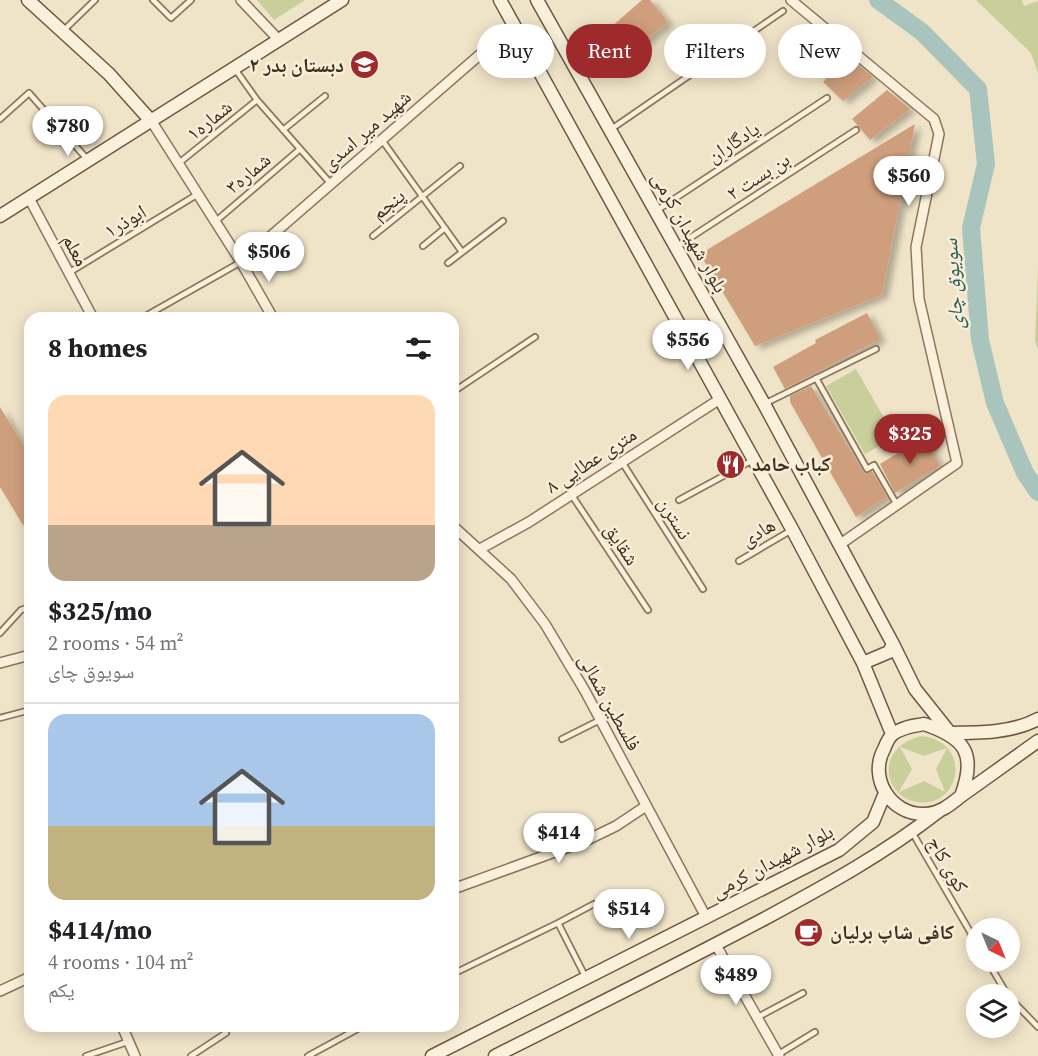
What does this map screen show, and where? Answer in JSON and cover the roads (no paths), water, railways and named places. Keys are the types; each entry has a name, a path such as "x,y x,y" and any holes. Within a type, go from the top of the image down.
{"main road":[{"path":"28,0 109,74 153,122"},
{"path":"0,215 153,122 234,67 342,0"},
{"path":"500,0 513,24"},
{"name":"بلوار شهیدان کرمی","path":"537,0 764,404 915,689 932,714 950,733"},
{"path":"543,78 792,529 863,663 892,734"},
{"path":"863,663 889,652 893,644"},
{"path":"939,811 924,814 909,812 895,804 885,793 878,768 881,754 892,734 910,726 924,724 950,733 990,732 1030,724 1038,719"},
{"path":"950,733 960,743 967,762 966,782 961,796"},
{"path":"495,1056 716,945 858,868 1038,741"},
{"name":"بلوار شهیدان کرمی","path":"432,1056 839,850 873,822 885,793"},
{"path":"839,850 850,856 858,868"}],"street":[{"path":"241,0 278,39"},
{"path":"791,0 934,119 939,134 916,247 919,298 957,464 839,545"},
{"name":"شهید میر اسدی","path":"241,262 477,57"},
{"path":"153,122 216,221 270,312"},
{"name":"معلم","path":"29,198 90,312"},
{"name":"۸ متری عطایی","path":"480,549 720,399"},
{"name":"فلسطین شمالی","path":"459,531 511,579 545,624 600,720 706,918"},
{"path":"0,663 24,657"},
{"path":"459,887 585,841 616,826 646,806"},
{"path":"716,945 758,1017 777,1055"},
{"path":"0,991 24,980"},
{"path":"124,1032 135,1056"}],"lane":[{"path":"63,31 95,0"},
{"path":"153,0 171,18 191,0"},
{"path":"610,130 783,11"},
{"path":"234,67 257,100 331,184"},
{"path":"0,119 28,93 89,161"},
{"path":"283,130 325,96"},
{"name":"یادگاران","path":"656,211 827,98"},
{"name":"شماره۱","path":"179,163 257,100"},
{"name":"بن بست ۲","path":"676,247 856,130"},
{"path":"382,140 462,252"},
{"name":"شماره۳","path":"216,221 300,149"},
{"name":"پنجم","path":"373,236 460,166"},
{"name":"ابوذر۱","path":"68,273 198,194"},
{"path":"448,263 503,221"},
{"path":"423,246 445,228"},
{"path":"153,312 241,262"},
{"path":"459,388 535,337"},
{"path":"764,404 876,349"},
{"path":"816,378 867,469 874,465 897,505"},
{"path":"679,500 754,459"},
{"name":"نسترن","path":"622,462 703,590"},
{"name":"شقایق","path":"571,494 648,610"},
{"name":"هادی","path":"739,561 792,529"},
{"path":"0,633 24,609"},
{"path":"0,718 24,712"},
{"path":"562,739 600,720"},
{"name":"کوی کاج","path":"912,832 966,925"},
{"path":"459,971 594,904"},
{"path":"558,923 586,978"},
{"path":"758,1017 803,993"},
{"path":"1020,1008 1038,1027"},
{"path":"308,1056 352,1032"},
{"path":"777,1055 815,1032"},
{"path":"191,1056 226,1033"},
{"path":"86,1056 127,1042"}],"waterway":[{"name":"سویوق چای","path":"878,0 922,32 978,89 986,164 971,228 980,340 995,403 1025,473 1038,492"}],"place":[{"name":"دبستان بدر ۲","path":"365,65"},
{"name":"کباب حامد","path":"731,464"},
{"name":"کافی شاپ برلیان","path":"809,932"}]}
